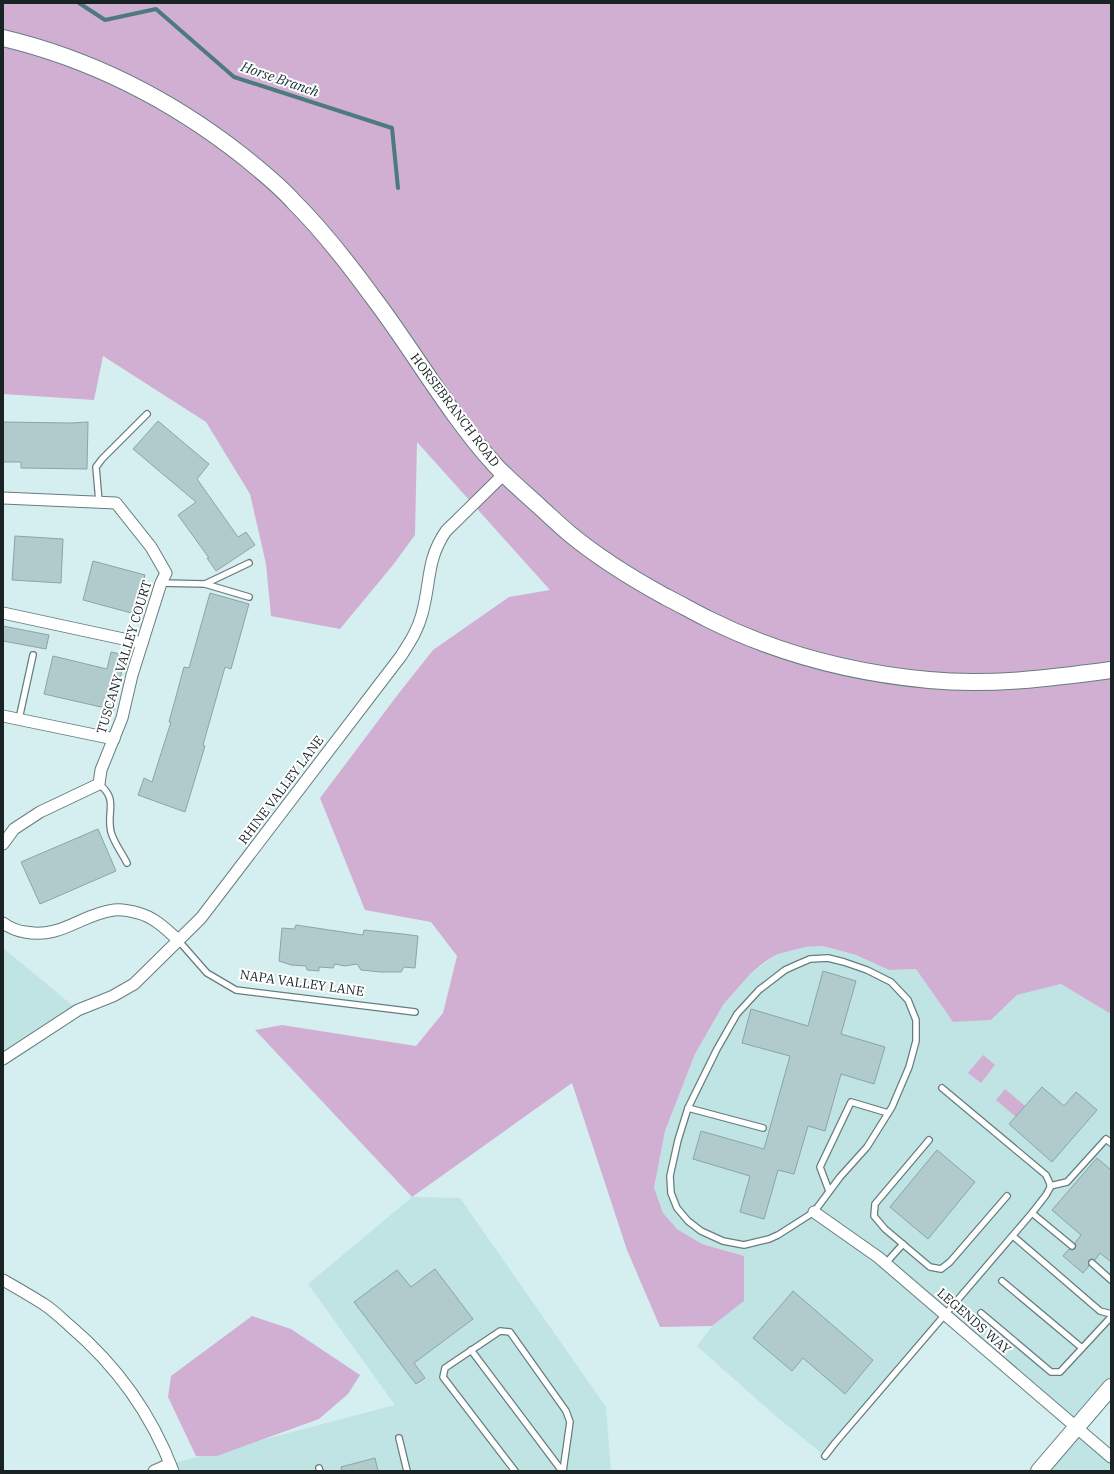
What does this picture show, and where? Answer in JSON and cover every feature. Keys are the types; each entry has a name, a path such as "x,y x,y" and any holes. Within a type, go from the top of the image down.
{"street":[{"name":"HORSEBRANCH ROAD","path":"3,38 80,62 132,84 161,100 216,135 268,176 322,232 374,298 456,415 495,466 571,535 648,587 708,620 756,640 794,653 881,674 932,680 997,682 1047,679 1111,670"},
{"name":"RHINE VALLEY LANE","path":"3,1059 78,1010 113,996 134,984 201,918 401,656 415,634 422,614 428,576 434,552 439,542 446,531 504,474"},
{"name":"TUSCANY VALLEY COURT","path":"3,498 116,503 151,547 166,573 161,583 132,675 122,718 101,770 99,784"},
{"path":"3,613 142,643"},
{"path":"3,716 114,738"},
{"path":"3,844 14,829 40,812 99,784"},
{"name":"NAPA VALLEY LANE","path":"3,923 17,931 47,934 95,915 114,910 121,910 139,913 153,919 178,940"},
{"name":"LEGENDS WAY","path":"814,1212 885,1264 1111,1457"},
{"path":"3,1280 46,1306 92,1345 128,1386 145,1412 171,1467 154,1471"},
{"path":"1039,1471 1111,1387"}],"lane":[{"path":"98,502 96,467 102,458 147,414"},
{"path":"205,584 249,563"},
{"path":"161,583 205,584 249,597"},
{"path":"19,718 33,655"},
{"path":"99,784 106,790 111,801 109,820 112,834 127,863"},
{"name":"NAPA VALLEY LANE","path":"178,940 207,973 236,990 415,1012"},
{"path":"828,958 844,962 859,967 891,982 908,1000 916,1020 916,1040 909,1067 888,1113 867,1147 840,1177 814,1212 773,1237 744,1245 723,1241 701,1231 688,1221 677,1208 671,1193 670,1176 678,1140 688,1108 717,1049 737,1014 759,990 785,970 796,964 810,960 828,958"},
{"path":"825,1456 1013,1236 1046,1195 1050,1186 1046,1175 942,1088"},
{"path":"830,1190 820,1167 851,1102 888,1113"},
{"path":"688,1108 763,1128"},
{"path":"1050,1186 1067,1182 1106,1139 1111,1143"},
{"path":"929,1140 875,1204 874,1216 885,1229 930,1267 941,1268 950,1262 1007,1196"},
{"path":"1032,1213 1072,1246"},
{"path":"981,1313 1051,1372 1060,1372 1111,1316 1100,1312 1013,1236"},
{"path":"885,1264 903,1244"},
{"path":"1092,1263 1111,1280"},
{"path":"1002,1281 1082,1348"},
{"path":"515,1471 443,1377 445,1368 500,1330 510,1332 566,1411 570,1422 563,1471"},
{"path":"471,1350 563,1471"},
{"path":"398,1438 407,1471"}],"shaded area":[{"path":"3,3 1111,3 1111,1014 1061,984 1017,995 991,1020 953,1022 916,969 889,970 856,955 823,946 805,947 778,954 766,961 751,973 723,1005 695,1054 665,1131 654,1188 663,1213 677,1229 702,1244 744,1256 744,1301 712,1326 660,1327 627,1250 572,1083 412,1197 255,1030 282,1025 416,1046 443,1013 457,956 431,922 365,910 320,798 433,650 509,597 550,590 417,442 415,535 393,565 340,629 271,616 266,564 250,494 206,422 103,356 94,400 3,394"},
{"path":"823,946 856,955 889,970 916,969 953,1022 991,1020 1017,995 1061,984 1111,1014 1111,1387 1076,1427 1111,1457 1111,1471 1039,1471 1076,1428 945,1315 825,1456 772,1413 697,1346 712,1326 744,1301 744,1256 702,1244 677,1229 663,1213 654,1189 665,1131 695,1054 723,1005 751,973 778,954 805,947"},
{"path":"3,948 78,1010 3,1059"},
{"path":"983,1055 995,1065 981,1083 968,1073"},
{"path":"1005,1089 1025,1106 1016,1117 996,1100"},
{"path":"412,1197 460,1198 606,1407 611,1471 154,1471 170,1464 395,1405 308,1284"},
{"path":"252,1316 291,1329 360,1375 348,1394 319,1419 217,1456 196,1456 168,1397 171,1376"}],"building":[{"path":"158,421 209,464 197,479 238,537 246,532 255,545 216,571 207,558 209,558 178,515 196,502 133,449"},
{"path":"3,422 88,422 87,469 21,468 21,462 3,462"},
{"path":"15,536 63,539 61,583 12,580"},
{"path":"93,561 145,575 135,614 83,600"},
{"path":"210,593 249,604 231,669 225,667 203,745 205,746 185,812 138,795 144,778 152,782 171,722 169,722 184,667 189,668"},
{"path":"3,626 49,635 46,649 3,641"},
{"path":"111,652 125,655 114,710 44,694 53,656 107,669"},
{"path":"98,829 116,871 40,904 21,862"},
{"path":"296,925 363,935 364,930 418,936 415,968 404,967 401,972 381,972 361,970 357,964 345,966 335,964 333,968 319,967 319,971 307,970 306,966 291,965 279,961 282,928 294,929"},
{"path":"823,971 856,981 841,1034 885,1047 874,1084 841,1074 825,1131 808,1126 794,1174 778,1170 764,1219 740,1212 750,1176 693,1159 701,1131 764,1149 790,1056 742,1043 751,1009 808,1026"},
{"path":"1042,1087 1064,1106 1076,1092 1097,1110 1052,1162 1009,1124"},
{"path":"937,1150 975,1182 928,1239 890,1207"},
{"path":"1097,1158 1111,1170 1111,1262 1100,1253 1095,1260 1089,1260 1089,1266 1083,1273 1063,1256 1069,1249 1075,1249 1075,1243 1081,1235 1052,1210"},
{"path":"435,1269 473,1319 414,1363 425,1378 416,1384 354,1302 397,1270 411,1287"},
{"path":"793,1291 873,1360 845,1394 803,1358 792,1371 753,1338"},
{"path":"375,1458 378,1471 342,1471 341,1467"}],"waterway":[{"name":"Horse Branch","path":"79,3 105,20 156,9 234,77 392,128 398,188"}]}
